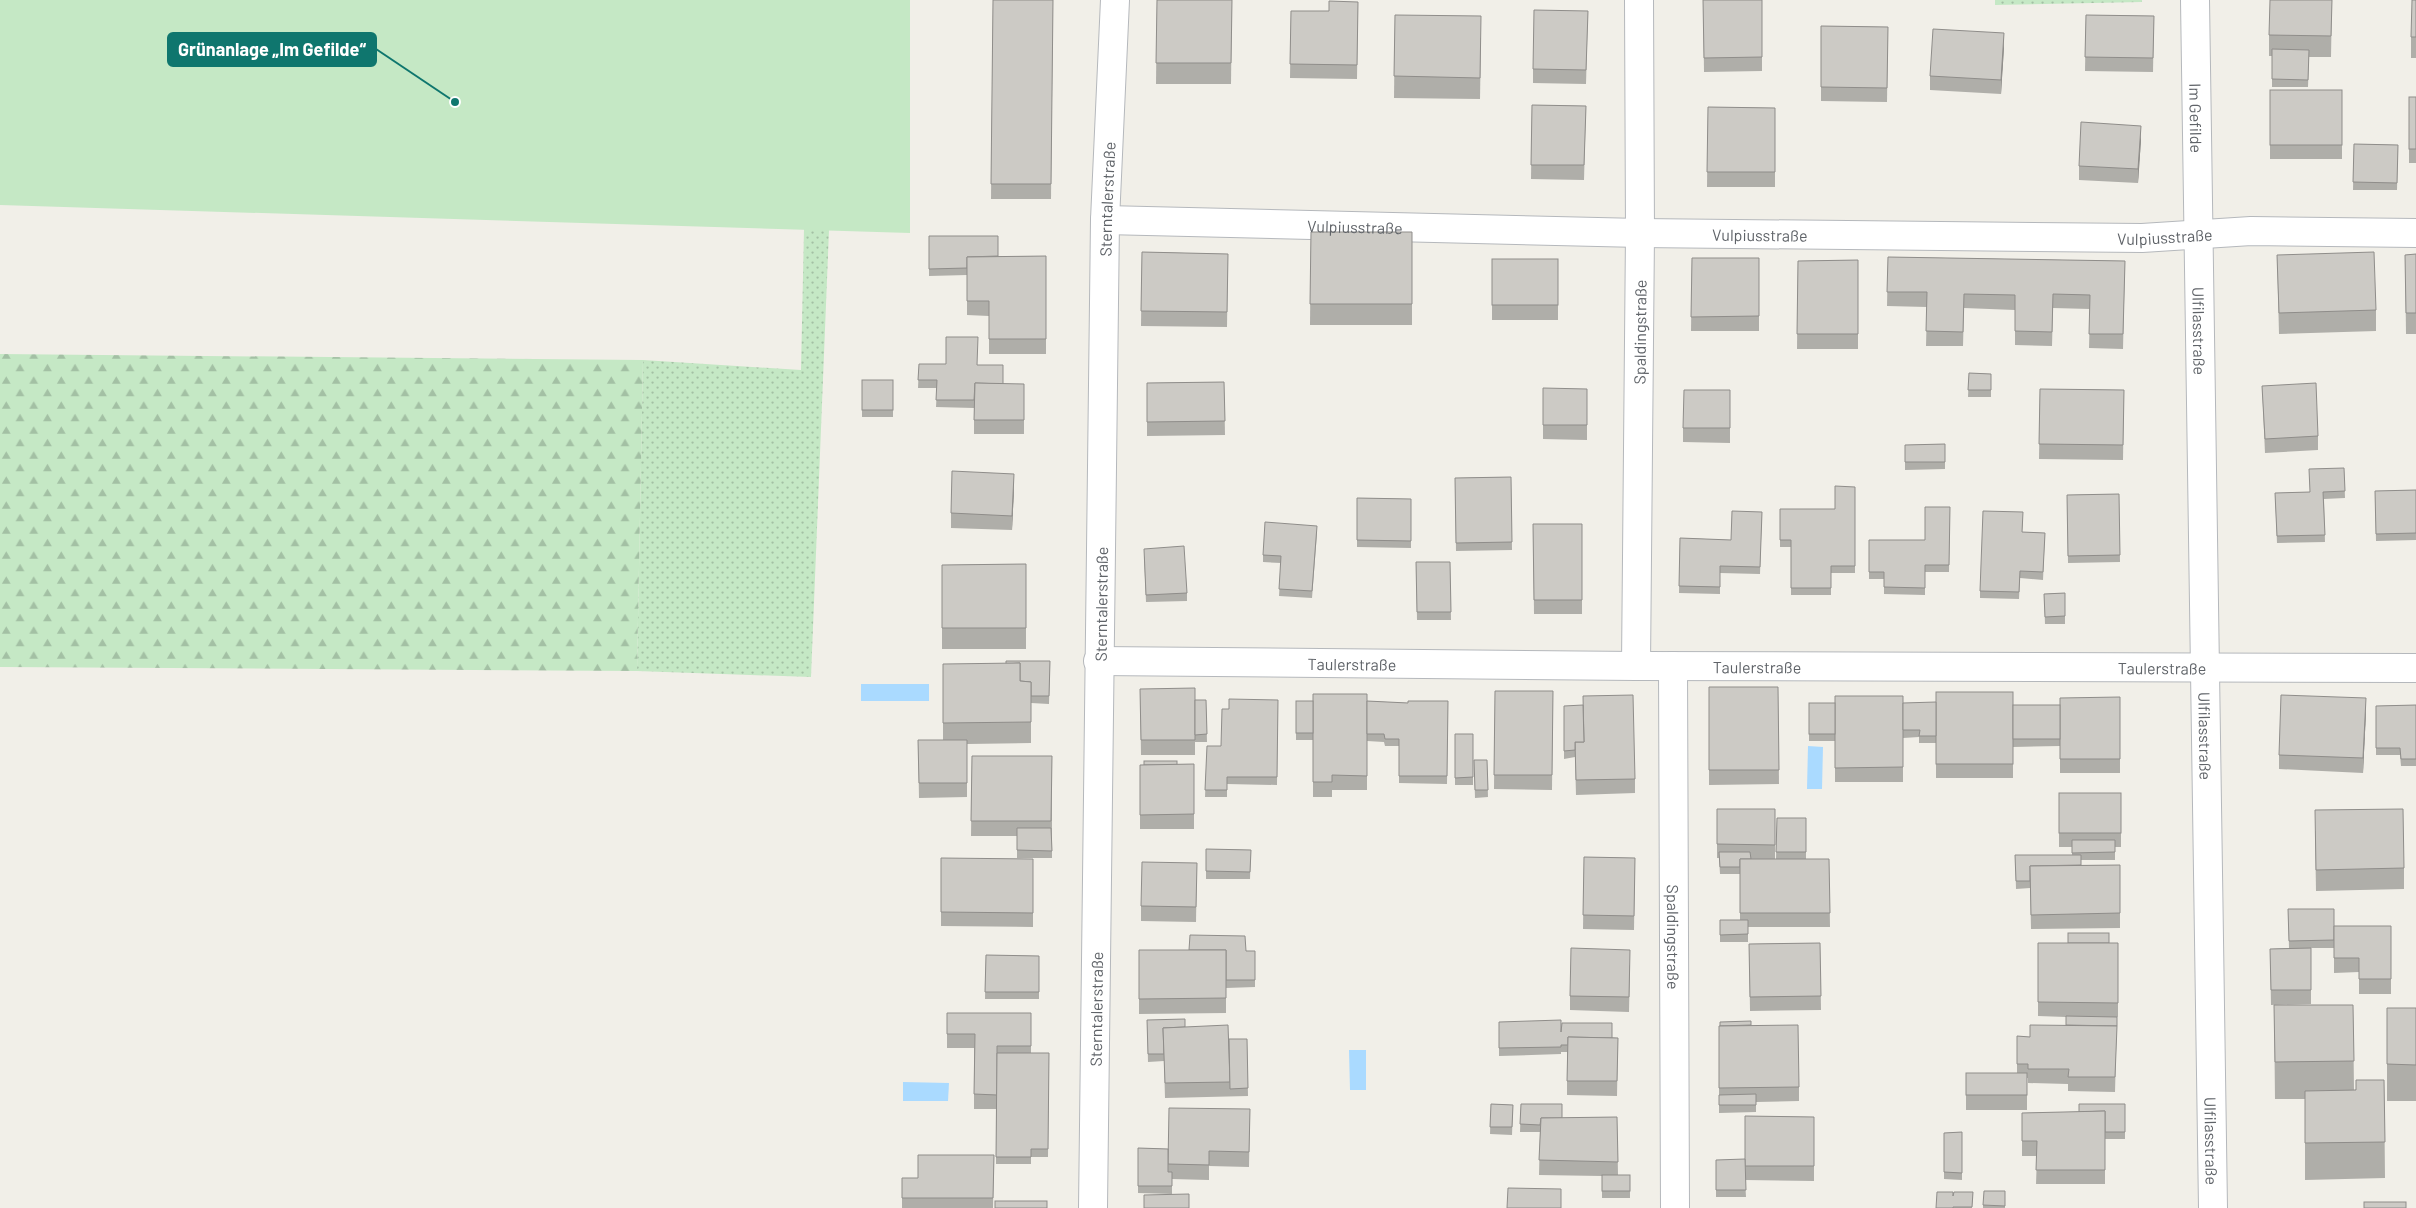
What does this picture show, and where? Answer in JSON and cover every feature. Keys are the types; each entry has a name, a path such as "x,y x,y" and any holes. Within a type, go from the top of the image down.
{"street":[{"name":"Sterntalerstraße","path":"1093,1208 1098,661 1105,220 1115,0"},
{"name":"Spaldingstraße","path":"1636,666 1640,233 1638,0"},
{"name":"Im Gefilde","path":"2195,0 2199,234"},
{"name":"Vulpiusstraße","path":"1105,220 1640,233 2142,238 2251,231 2416,233"},
{"name":"Ulfilasstraße","path":"2199,234 2213,1208"},
{"name":"Taulerstraße","path":"1098,661 1636,666 2416,668"},
{"name":"Spaldingstraße","path":"1673,666 1676,1208"}],"green space":[{"path":"0,0 910,0 910,233 0,205"},
{"path":"1995,0 2142,0 2142,2 1995,5"},
{"path":"804,229 829,230 811,677 637,671 643,360 801,370"},
{"path":"0,354 643,360 637,671 0,667"}],"water":[{"path":"861,684 929,684 929,701 861,701"},
{"path":"1808,746 1823,747 1822,789 1807,789"},
{"path":"1349,1050 1366,1050 1366,1090 1350,1090"},
{"path":"903,1082 949,1083 948,1101 903,1101"}],"building":[{"path":"993,0 1053,0 1051,184 991,184"},
{"path":"1157,0 1232,0 1231,63 1156,63"},
{"path":"1703,0 1762,0 1762,57 1704,58"},
{"path":"2270,0 2332,0 2331,36 2269,35"},
{"path":"2412,0 2416,0 2416,37 2411,37"},
{"path":"1329,1 1358,2 1357,65 1290,64 1291,11 1329,11"},
{"path":"1534,10 1588,11 1586,70 1533,69"},
{"path":"1395,15 1481,16 1480,78 1394,76"},
{"path":"2086,15 2154,16 2153,58 2085,57"},
{"path":"1821,26 1888,27 1887,88 1821,87"},
{"path":"1933,29 2004,33 2001,80 1930,76"},
{"path":"2272,49 2309,50 2308,80 2272,79"},
{"path":"2270,90 2342,90 2342,145 2270,145"},
{"path":"2409,97 2416,97 2416,149 2409,149"},
{"path":"1532,105 1586,106 1584,165 1531,165"},
{"path":"1708,107 1775,108 1775,172 1707,172"},
{"path":"2081,122 2141,126 2138,169 2079,166"},
{"path":"2354,144 2398,145 2397,183 2353,182"},
{"path":"1311,232 1412,232 1412,304 1310,304"},
{"path":"929,236 998,236 998,256 967,257 967,268 929,269"},
{"path":"1142,252 1228,254 1227,312 1141,311"},
{"path":"2374,252 2376,310 2279,313 2277,255"},
{"path":"2416,254 2416,313 2406,313 2405,255"},
{"path":"1046,256 1046,339 989,339 989,301 967,301 967,257"},
{"path":"1888,257 2125,261 2123,334 2089,334 2090,295 2053,294 2052,332 2015,331 2015,295 1964,294 1963,332 1926,331 1927,292 1887,292"},
{"path":"1692,258 1759,258 1759,316 1691,317"},
{"path":"1492,259 1558,259 1558,305 1492,305"},
{"path":"1858,260 1858,334 1797,334 1798,261"},
{"path":"946,337 978,337 977,365 1003,365 1003,384 975,383 974,400 936,400 937,380 918,380 919,364 946,364"},
{"path":"1969,373 1991,374 1991,390 1968,390"},
{"path":"862,380 893,380 893,410 862,410"},
{"path":"1224,382 1225,421 1147,422 1147,383"},
{"path":"975,383 1024,384 1024,420 974,420"},
{"path":"2316,383 2318,436 2265,439 2262,386"},
{"path":"1543,388 1587,389 1587,425 1543,425"},
{"path":"2040,389 2124,390 2123,445 2039,444"},
{"path":"1684,390 1730,390 1730,428 1683,428"},
{"path":"1945,444 1945,462 1905,462 1905,445"},
{"path":"2344,468 2345,491 2323,492 2325,535 2277,536 2275,493 2310,492 2309,469"},
{"path":"952,471 1014,474 1012,516 951,513"},
{"path":"1511,477 1512,542 1456,543 1455,478"},
{"path":"1835,486 1855,487 1855,566 1831,566 1831,588 1791,588 1791,540 1780,540 1780,509 1835,509"},
{"path":"2416,490 2416,533 2376,534 2375,491"},
{"path":"2119,494 2120,555 2068,556 2067,495"},
{"path":"1357,498 1411,499 1411,541 1357,540"},
{"path":"1925,507 1950,507 1949,565 1925,565 1925,588 1884,587 1884,572 1869,572 1869,540 1925,540"},
{"path":"1732,511 1762,512 1760,567 1720,566 1720,587 1679,586 1680,538 1731,540"},
{"path":"1983,511 2023,512 2022,532 2045,533 2043,572 2020,571 2019,592 1980,591"},
{"path":"1265,522 1317,526 1312,591 1279,589 1281,556 1263,555"},
{"path":"1533,524 1582,524 1582,600 1534,600"},
{"path":"1184,546 1187,593 1146,595 1144,549"},
{"path":"1416,562 1450,562 1451,612 1417,612"},
{"path":"1026,564 1026,628 942,628 942,565"},
{"path":"2065,593 2065,616 2045,617 2044,594"},
{"path":"1006,661 1050,661 1049,696 1031,696 1031,682 1020,681 1020,663 1006,664"},
{"path":"1020,663 1020,681 1031,682 1031,722 943,723 943,664"},
{"path":"1709,687 1778,687 1779,770 1709,770"},
{"path":"1195,688 1195,740 1141,740 1140,689"},
{"path":"1495,691 1553,691 1552,775 1494,775"},
{"path":"1936,692 2013,692 2013,764 1936,764"},
{"path":"1313,694 1367,694 1367,776 1332,775 1332,782 1313,782"},
{"path":"1633,695 1635,779 1576,780 1575,742 1584,742 1583,696"},
{"path":"2281,695 2366,698 2363,758 2279,755"},
{"path":"1835,696 1903,696 1903,767 1835,768"},
{"path":"2120,697 2120,759 2060,759 2060,698"},
{"path":"1229,699 1278,700 1277,777 1227,777 1227,790 1205,790 1207,746 1221,746 1222,709 1229,709"},
{"path":"1195,700 1206,700 1207,734 1195,735"},
{"path":"1296,701 1313,701 1313,733 1296,733"},
{"path":"1367,701 1408,703 1408,701 1448,701 1447,776 1399,776 1399,739 1385,739 1384,734 1367,734"},
{"path":"1936,702 1936,736 1919,736 1920,730 1903,730 1903,703"},
{"path":"1809,703 1835,703 1835,734 1809,734"},
{"path":"1583,705 1584,742 1575,742 1575,750 1564,751 1564,706"},
{"path":"2013,705 2060,705 2060,739 2013,739"},
{"path":"2416,705 2416,759 2401,759 2400,748 2376,748 2376,706"},
{"path":"1455,734 1473,734 1473,777 1455,778"},
{"path":"918,740 967,740 967,783 919,783"},
{"path":"972,756 1052,756 1051,821 971,821"},
{"path":"1474,760 1487,760 1488,790 1475,790"},
{"path":"1144,761 1177,761 1177,765 1144,765"},
{"path":"1194,764 1194,814 1140,815 1140,765"},
{"path":"2059,793 2121,793 2121,833 2059,833"},
{"path":"1717,809 1775,809 1775,845 1717,844"},
{"path":"2403,809 2404,868 2316,870 2315,810"},
{"path":"1777,818 1806,818 1806,852 1776,852"},
{"path":"1017,828 1051,828 1052,851 1017,850"},
{"path":"2072,840 2115,840 2115,852 2072,853"},
{"path":"1206,849 1251,850 1250,872 1206,871"},
{"path":"1719,852 1750,852 1751,859 1740,859 1740,867 1720,867"},
{"path":"2015,855 2081,855 2081,865 2030,866 2030,881 2016,881"},
{"path":"1584,857 1635,858 1634,916 1583,915"},
{"path":"941,858 1033,859 1033,913 941,912"},
{"path":"1740,859 1829,859 1830,913 1740,913"},
{"path":"1142,862 1197,863 1196,907 1141,906"},
{"path":"2120,865 2120,913 2031,915 2030,866"},
{"path":"2288,909 2334,909 2334,940 2289,941"},
{"path":"1720,920 1748,920 1748,934 1720,935"},
{"path":"2334,926 2391,926 2391,979 2359,979 2359,958 2334,958"},
{"path":"2068,933 2109,933 2109,943 2068,943"},
{"path":"1190,935 1245,936 1246,951 1255,951 1255,980 1226,980 1226,950 1189,950"},
{"path":"1820,943 1821,996 1750,997 1749,944"},
{"path":"2038,943 2118,943 2118,1003 2038,1002"},
{"path":"1571,948 1630,950 1629,997 1570,996"},
{"path":"2311,948 2311,990 2271,990 2270,949"},
{"path":"1139,950 1226,950 1226,998 1139,999"},
{"path":"986,955 1039,956 1039,992 985,992"},
{"path":"2274,1005 2353,1005 2354,1061 2275,1062"},
{"path":"2387,1008 2416,1008 2416,1065 2387,1064"},
{"path":"947,1013 1031,1013 1031,1046 997,1046 997,1095 974,1094 975,1034 947,1034"},
{"path":"2066,1016 2117,1017 2117,1026 2066,1025"},
{"path":"1185,1019 1185,1027 1163,1028 1164,1054 1148,1054 1147,1020"},
{"path":"1561,1020 1561,1032 1562,1023 1612,1023 1612,1038 1568,1037 1568,1045 1561,1045 1561,1047 1499,1048 1499,1022"},
{"path":"1751,1021 1751,1025 1720,1026 1720,1022"},
{"path":"1228,1025 1230,1082 1165,1083 1163,1028"},
{"path":"1798,1025 1799,1087 1719,1088 1719,1026"},
{"path":"2030,1025 2117,1026 2115,1077 2068,1077 2069,1069 2028,1069 2028,1064 2017,1064 2017,1036 2030,1037"},
{"path":"1568,1037 1618,1038 1617,1081 1567,1081"},
{"path":"1229,1039 1247,1039 1248,1088 1230,1089"},
{"path":"997,1053 1049,1053 1048,1149 1031,1149 1031,1157 996,1157"},
{"path":"1966,1073 2027,1073 2027,1095 1966,1095"},
{"path":"2356,1080 2384,1080 2385,1142 2305,1143 2305,1091 2356,1090"},
{"path":"1756,1094 1756,1105 1719,1105 1719,1095"},
{"path":"1491,1104 1513,1105 1512,1127 1490,1127"},
{"path":"1521,1104 1562,1104 1562,1118 1541,1118 1540,1125 1520,1124"},
{"path":"2079,1104 2125,1104 2125,1132 2105,1132 2105,1111 2079,1112"},
{"path":"1169,1108 1250,1109 1249,1152 1209,1151 1209,1165 1168,1164"},
{"path":"2105,1111 2105,1170 2036,1170 2037,1141 2022,1141 2022,1113"},
{"path":"1745,1116 1814,1117 1814,1166 1745,1166"},
{"path":"1617,1117 1618,1162 1539,1160 1541,1118"},
{"path":"1962,1132 1962,1173 1944,1172 1944,1133"},
{"path":"1138,1148 1168,1149 1168,1172 1172,1172 1172,1186 1138,1186"},
{"path":"918,1155 994,1155 993,1198 902,1198 902,1178 918,1178"},
{"path":"1745,1159 1746,1190 1716,1190 1716,1160"},
{"path":"1602,1175 1630,1175 1630,1191 1602,1191"},
{"path":"1508,1188 1561,1189 1561,1208 1507,1208"},
{"path":"1984,1191 2005,1191 2005,1206 1983,1205"},
{"path":"1937,1192 1953,1192 1953,1196 1954,1192 1973,1192 1972,1207 1936,1208"},
{"path":"1189,1194 1189,1208 1144,1208 1144,1195"},
{"path":"995,1201 1047,1201 1047,1208 995,1208"},
{"path":"2364,1202 2406,1202 2406,1208 2364,1208"}],"place":[{"name":"Grünanlage „Im Gefilde“","path":"455,102"}]}
